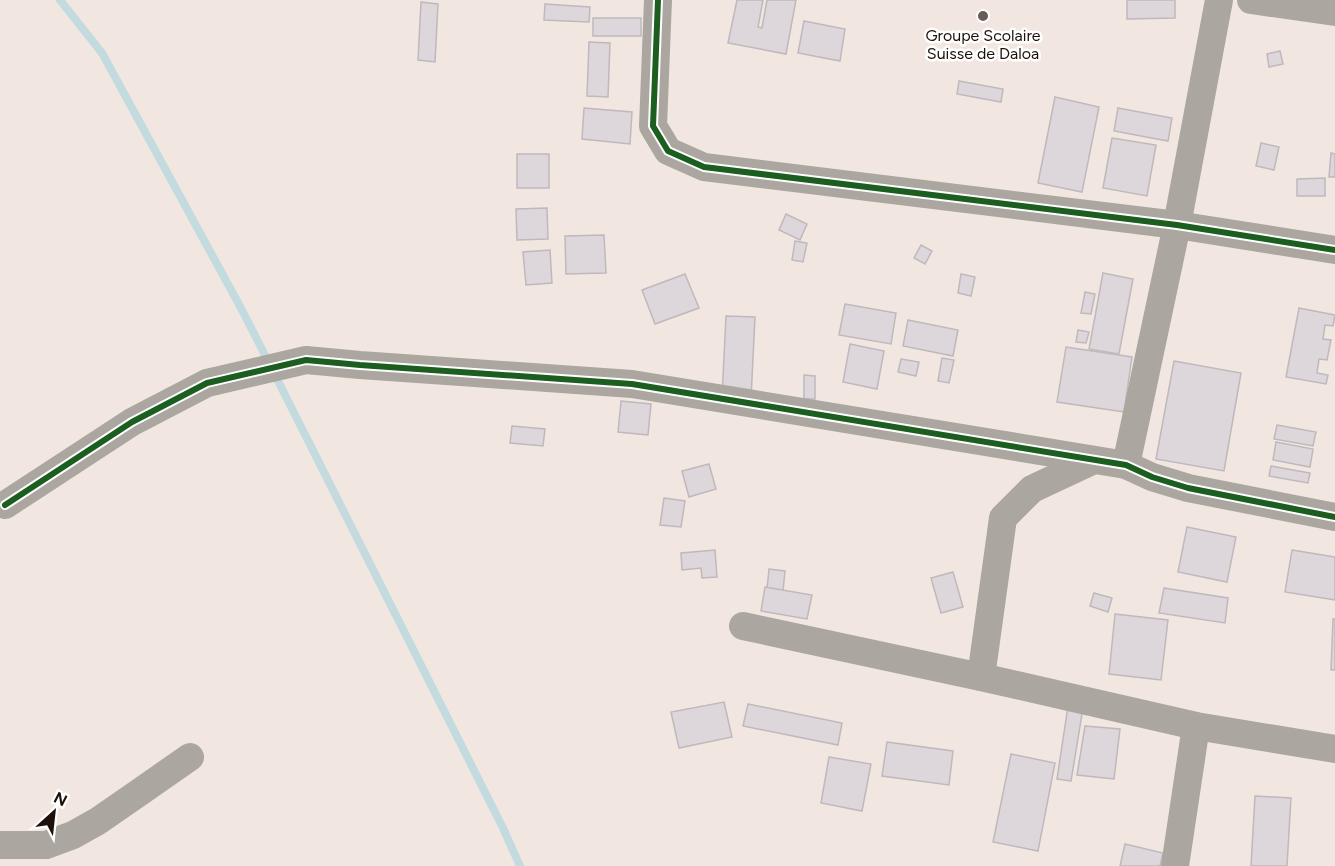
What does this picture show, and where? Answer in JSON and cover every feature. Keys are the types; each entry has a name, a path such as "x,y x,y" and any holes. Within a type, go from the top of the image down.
{"street":[{"path":"658,0 653,126 668,151 704,167 1177,225 1335,250"},
{"path":"1126,465 1177,225 1219,0"},
{"path":"1251,0 1335,12"},
{"path":"2,504 132,422 207,383 306,360 632,384 1126,465 1152,477 1188,488 1335,517"},
{"path":"981,677 1003,518 1032,489 1094,460"},
{"path":"743,626 1196,726 1335,749"},
{"path":"1175,866 1196,726"},
{"path":"0,844 46,845 73,835 98,821 190,757"}],"building":[{"path":"737,0 763,0 758,27 762,28 767,0 796,0 786,54 728,43"},
{"path":"1127,0 1175,0 1175,18 1127,19"},
{"path":"421,2 438,4 435,62 418,60"},
{"path":"545,4 590,7 589,22 544,20"},
{"path":"593,18 641,18 641,36 593,36"},
{"path":"804,21 845,29 840,61 798,53"},
{"path":"589,42 610,43 608,97 587,96"},
{"path":"1280,51 1283,64 1269,67 1267,54"},
{"path":"959,81 1003,89 1001,102 957,94"},
{"path":"1055,97 1099,107 1082,192 1038,183"},
{"path":"584,108 632,112 630,144 582,139"},
{"path":"1118,108 1172,118 1168,141 1114,131"},
{"path":"1112,138 1156,145 1147,196 1103,188"},
{"path":"1261,143 1279,147 1274,170 1256,166"},
{"path":"1331,153 1335,154 1335,177 1329,177"},
{"path":"517,154 549,154 549,188 517,188"},
{"path":"1325,178 1325,196 1297,196 1297,179"},
{"path":"547,208 548,239 517,240 516,209"},
{"path":"786,214 807,224 800,240 779,230"},
{"path":"604,235 606,273 566,274 565,236"},
{"path":"795,241 807,243 803,262 792,260"},
{"path":"921,245 932,251 925,264 914,258"},
{"path":"550,250 552,283 526,285 523,252"},
{"path":"1103,273 1133,279 1119,354 1089,349"},
{"path":"685,274 699,308 655,324 642,290"},
{"path":"961,274 975,277 971,296 958,293"},
{"path":"1085,292 1095,294 1091,314 1081,313"},
{"path":"845,304 896,313 891,344 839,335"},
{"path":"1299,308 1335,315 1333,326 1325,325 1323,339 1331,340 1327,360 1319,359 1317,373 1328,375 1326,384 1286,377"},
{"path":"726,316 755,317 751,399 722,397"},
{"path":"908,320 958,330 953,356 903,346"},
{"path":"1078,330 1089,332 1086,343 1076,342"},
{"path":"850,344 884,351 877,389 843,382"},
{"path":"1066,347 1132,357 1124,412 1057,402"},
{"path":"942,358 954,360 949,383 938,381"},
{"path":"901,359 919,362 916,376 898,372"},
{"path":"1174,361 1241,373 1224,471 1156,459"},
{"path":"804,375 815,376 815,399 804,399"},
{"path":"621,401 651,404 648,435 618,432"},
{"path":"1277,425 1316,432 1313,446 1274,439"},
{"path":"512,426 545,429 543,446 510,443"},
{"path":"1276,442 1313,449 1310,467 1273,460"},
{"path":"709,464 716,489 689,497 682,471"},
{"path":"1271,466 1310,473 1308,483 1269,476"},
{"path":"664,498 685,501 681,527 660,525"},
{"path":"1187,527 1236,537 1227,582 1178,572"},
{"path":"715,550 717,577 702,578 701,568 682,570 681,553"},
{"path":"1292,550 1335,557 1335,600 1285,592"},
{"path":"769,569 785,571 783,591 767,589"},
{"path":"953,572 963,607 941,613 931,578"},
{"path":"765,587 812,595 807,619 761,611"},
{"path":"1164,588 1228,598 1225,623 1159,613"},
{"path":"1094,593 1112,598 1108,612 1090,606"},
{"path":"1115,614 1168,620 1161,680 1109,674"},
{"path":"1333,619 1335,619 1335,670 1331,670"},
{"path":"724,702 732,737 679,748 671,712"},
{"path":"748,704 842,723 838,745 743,726"},
{"path":"1068,706 1083,708 1071,781 1057,779"},
{"path":"1085,726 1120,729 1114,779 1077,775"},
{"path":"887,742 953,751 949,785 882,776"},
{"path":"1011,754 1055,763 1038,851 993,842"},
{"path":"829,757 871,764 862,811 821,803"},
{"path":"1255,796 1291,798 1287,866 1251,866"},
{"path":"1125,844 1163,853 1160,866 1120,866"}],"waterway":[{"path":"60,0 102,53 269,363"},
{"path":"274,373 520,866"}],"cycle path":[{"path":"658,0 653,126 668,151 704,167 1177,225 1335,250"},
{"path":"5,505 132,422 207,383 306,360 632,384 1126,465 1152,477 1188,488 1335,517"}],"place":[{"name":"Groupe Scolaire Suisse de Daloa","path":"983,16"}]}
